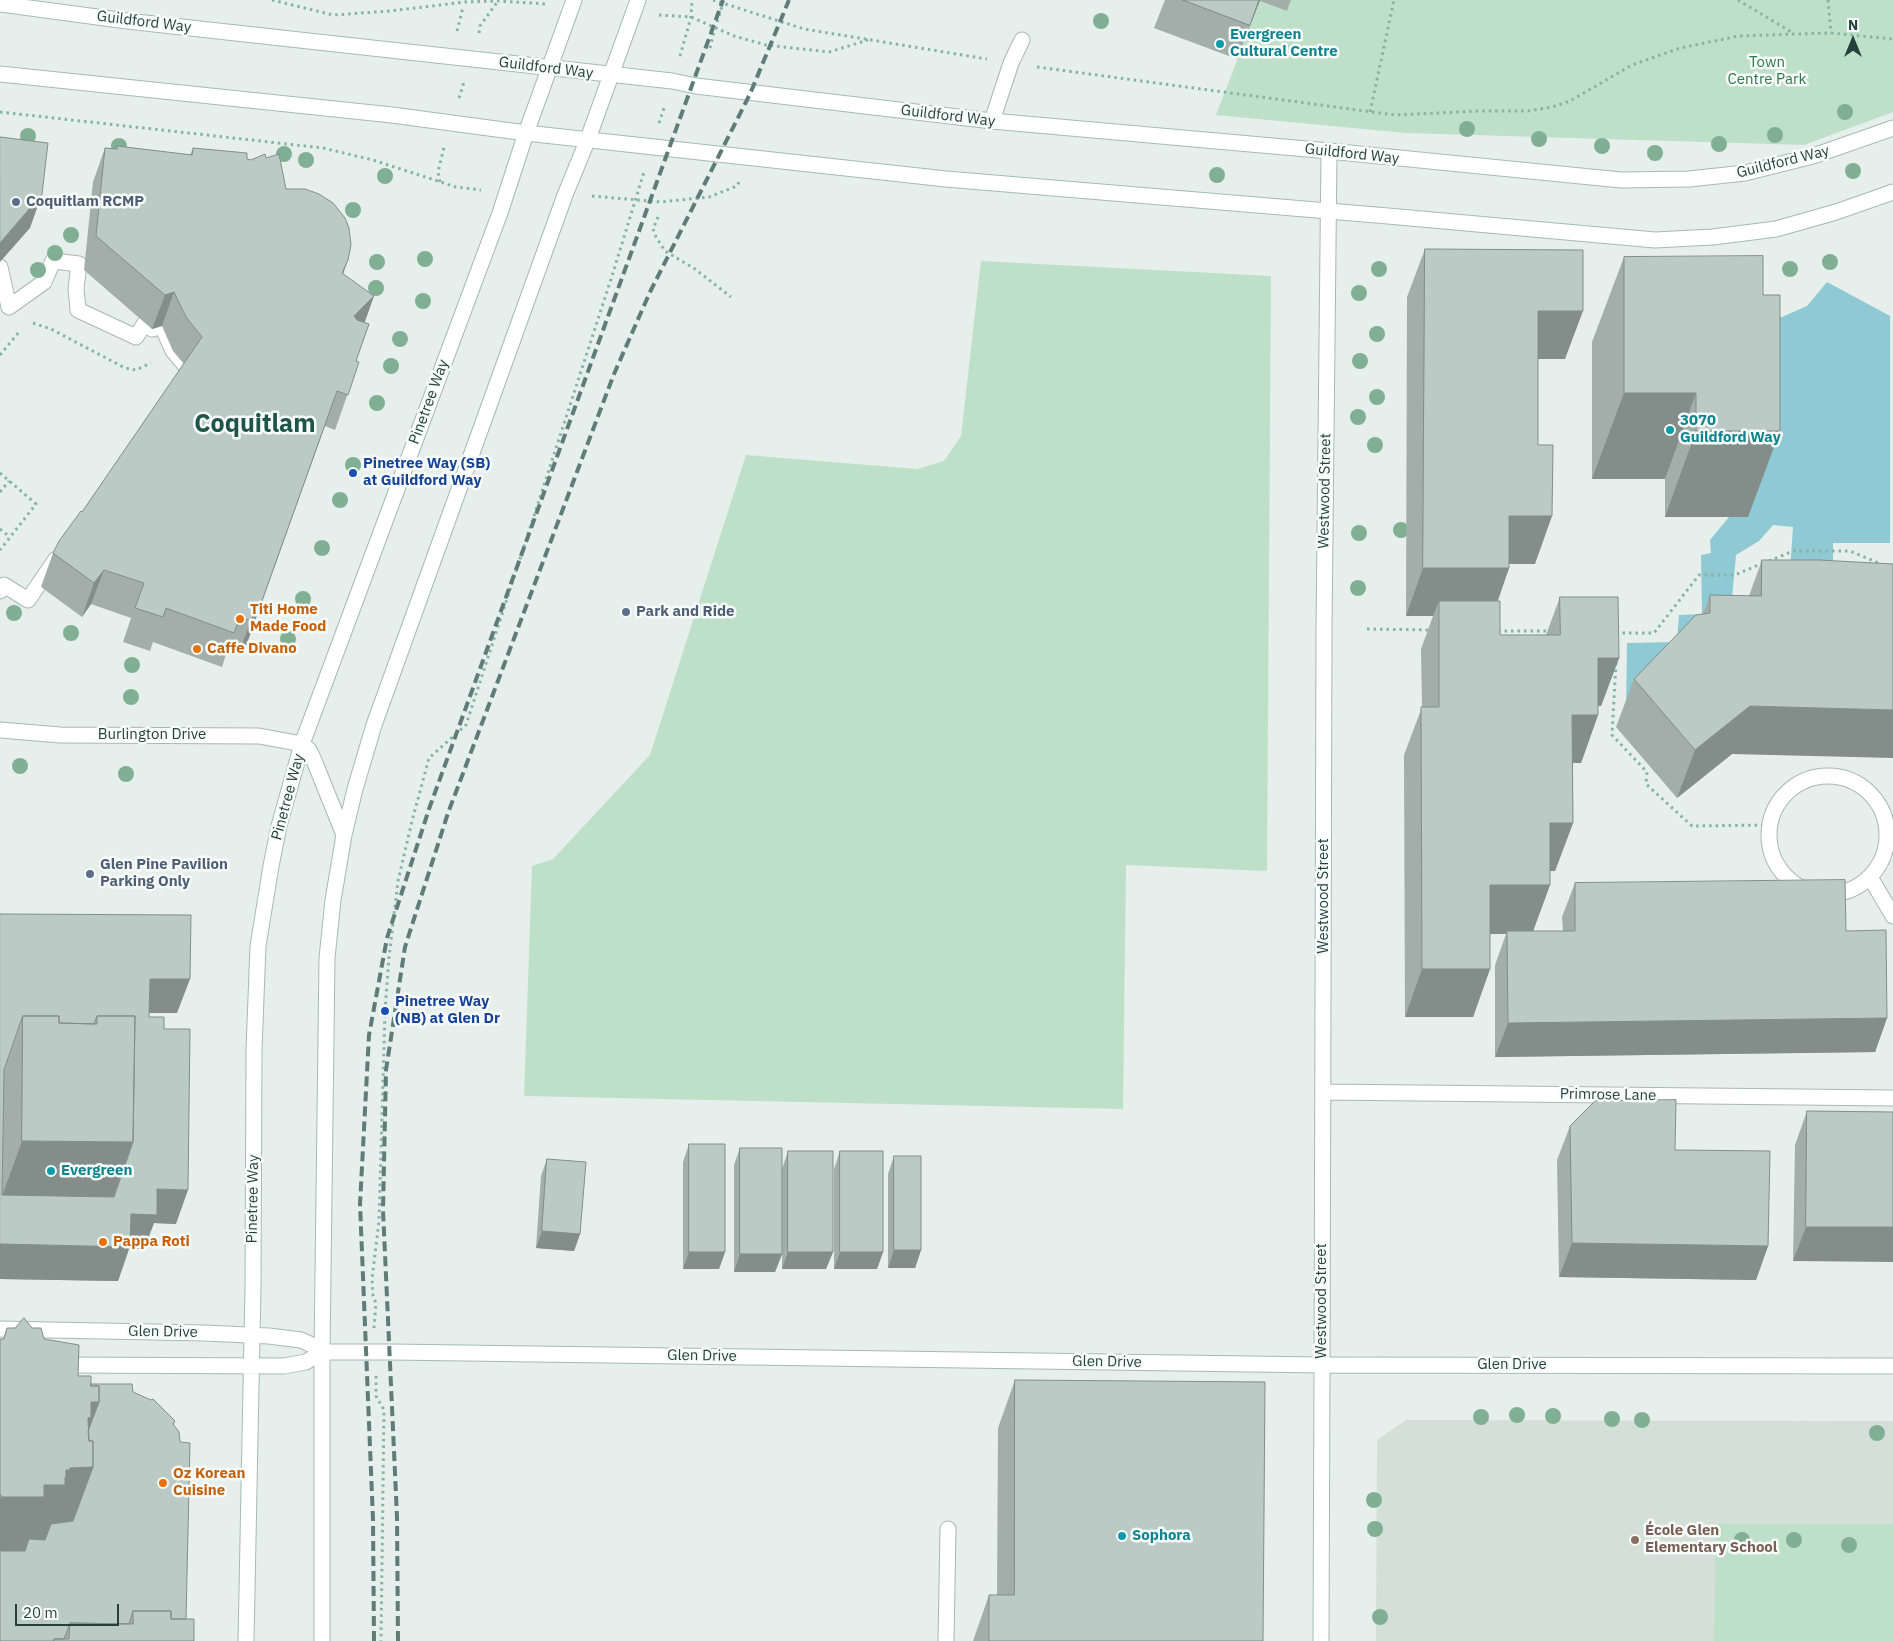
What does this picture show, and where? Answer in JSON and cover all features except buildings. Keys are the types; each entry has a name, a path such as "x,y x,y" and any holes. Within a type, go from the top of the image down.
{"main road":[{"name":"Pinetree Way","path":"246,1641 254,1041 258,946 271,866 279,826 302,744 496,222 526,132 574,0"},
{"path":"322,1641 322,1352 326,958 332,900 344,835 374,725 565,195 588,140 638,0"},
{"name":"Guildford Way","path":"0,4 127,21 672,81 703,87 992,121 1329,151 1621,180 1689,179 1746,174 1813,156 1893,128"},
{"path":"992,121 1011,63 1022,40"},
{"path":"0,74 392,115 588,140 946,179 1328,210 1654,240 1713,238 1776,229 1836,212 1893,192"},
{"name":"Westwood Street","path":"1321,1641 1324,628 1329,151"},
{"path":"0,267 9,307 44,282 53,261 79,264 76,289 78,310 136,337 145,323 152,329 162,326 173,351 190,371 179,387"},
{"path":"0,591 4,585 28,600 67,544"},
{"name":"Burlington Drive","path":"0,730 60,735 259,736 302,744"},
{"path":"302,744 309,750 313,758 344,835"},
{"path":"1835,776 1855,781 1872,794 1883,811 1888,841 1882,860 1870,877 1852,889 1831,894 1811,891 1792,882 1778,867 1773,857 1769,837 1772,816 1782,799 1797,785 1814,777 1835,776"},
{"path":"1870,877 1893,916"},
{"name":"Primrose Lane","path":"1323,1092 1893,1098"},
{"name":"Glen Drive","path":"0,1329 251,1334 301,1340 322,1352 1322,1365 1893,1366"},
{"name":"Glen Drive","path":"44,1365 251,1367 296,1364 311,1360 322,1352"},
{"path":"946,1641 948,1529"}],"path":[{"path":"272,0 333,15 390,11 465,2 498,0 530,2"},
{"path":"440,182 438,172 440,158 480,26 498,0"},
{"path":"683,45 691,17 692,0"},
{"path":"713,0 804,29 868,40 1011,63 1395,115 1528,111 1552,107 1570,101 1632,65 1680,48 1740,36 1831,33 1893,39"},
{"path":"1370,112 1394,0"},
{"path":"1738,0 1795,34"},
{"path":"1828,0 1831,33"},
{"path":"717,22 723,3"},
{"path":"456,34 464,7"},
{"path":"665,16 691,17 734,36 766,45 829,52 868,40"},
{"path":"710,48 714,32"},
{"path":"0,112 323,148 373,160 463,188"},
{"path":"603,196 634,201 661,202 709,196 737,186 751,158"},
{"path":"374,1315 376,1303 373,1296 372,1279 379,1221 386,996 392,930 402,863 429,758 466,725 646,168"},
{"path":"658,217 653,229 665,251 695,269 731,297"},
{"path":"28,325 38,323 52,329 133,371 173,351"},
{"path":"0,355 24,328"},
{"path":"0,473 36,504 0,550"},
{"path":"0,492 9,481"},
{"path":"0,529 10,537"},
{"path":"1608,632 1654,633 1700,575 1734,576 1793,551 1850,551 1884,566"},
{"path":"1368,628 1435,630"},
{"path":"1493,630 1550,632"},
{"path":"1617,642 1618,632"},
{"path":"1616,660 1612,735 1647,772 1646,784 1692,826 1771,825"},
{"path":"376,1396 384,1410 381,1641"}],"shaded area":[{"name":"École Glen Elementary School","path":"1406,1420 1893,1421 1893,1641 1376,1641 1377,1440"}],"green space":[{"name":"Town Centre Park","path":"1291,0 1893,0 1893,112 1804,145 1406,133 1216,115 1260,1 1287,11"},
{"path":"981,261 1271,276 1267,871 1126,865 1123,1109 524,1096 532,866 553,859 650,755 746,455 917,469 944,461 961,436"},
{"path":"1716,1524 1893,1524 1893,1641 1714,1641"}],"water":[{"path":"1827,282 1890,316 1890,543 1833,543 1833,588 1626,717 1627,643 1677,642 1679,615 1702,614 1701,555 1711,553 1710,540 1729,517 1732,317 1782,317 1807,306","holes":["1773,525 1793,527 1788,600 1732,599 1736,555 1759,541"]}],"railway":[{"path":"374,1641 373,1520 360,1204 369,1035 387,938 429,809 723,0"},
{"path":"398,1641 397,1517 383,1210 386,1070 405,947 448,813 614,374 650,292 750,94 789,0"}],"place":[{"name":"Evergreen Cultural Centre","path":"1220,44"},
{"name":"Coquitlam RCMP","path":"16,202"},
{"name":"3070 Guildford Way","path":"1670,430"},
{"name":"Pinetree Way (SB) at Guildford Way","path":"353,473"},
{"name":"Park and Ride","path":"626,612"},
{"name":"Titi Home Made Food","path":"240,619"},
{"name":"Caffe Divano","path":"197,649"},
{"name":"Glen Pine Pavilion Parking Only","path":"90,874"},
{"name":"Pinetree Way (NB) at Glen Dr","path":"385,1011"},
{"name":"Evergreen","path":"51,1171"},
{"name":"Pappa Roti","path":"103,1242"},
{"name":"Oz Korean Cuisine","path":"163,1483"},
{"name":"Sophora","path":"1122,1536"},
{"name":"École Glen Elementary School","path":"1635,1540"}],"district":[{"name":"Coquitlam","path":"255,425"}]}
